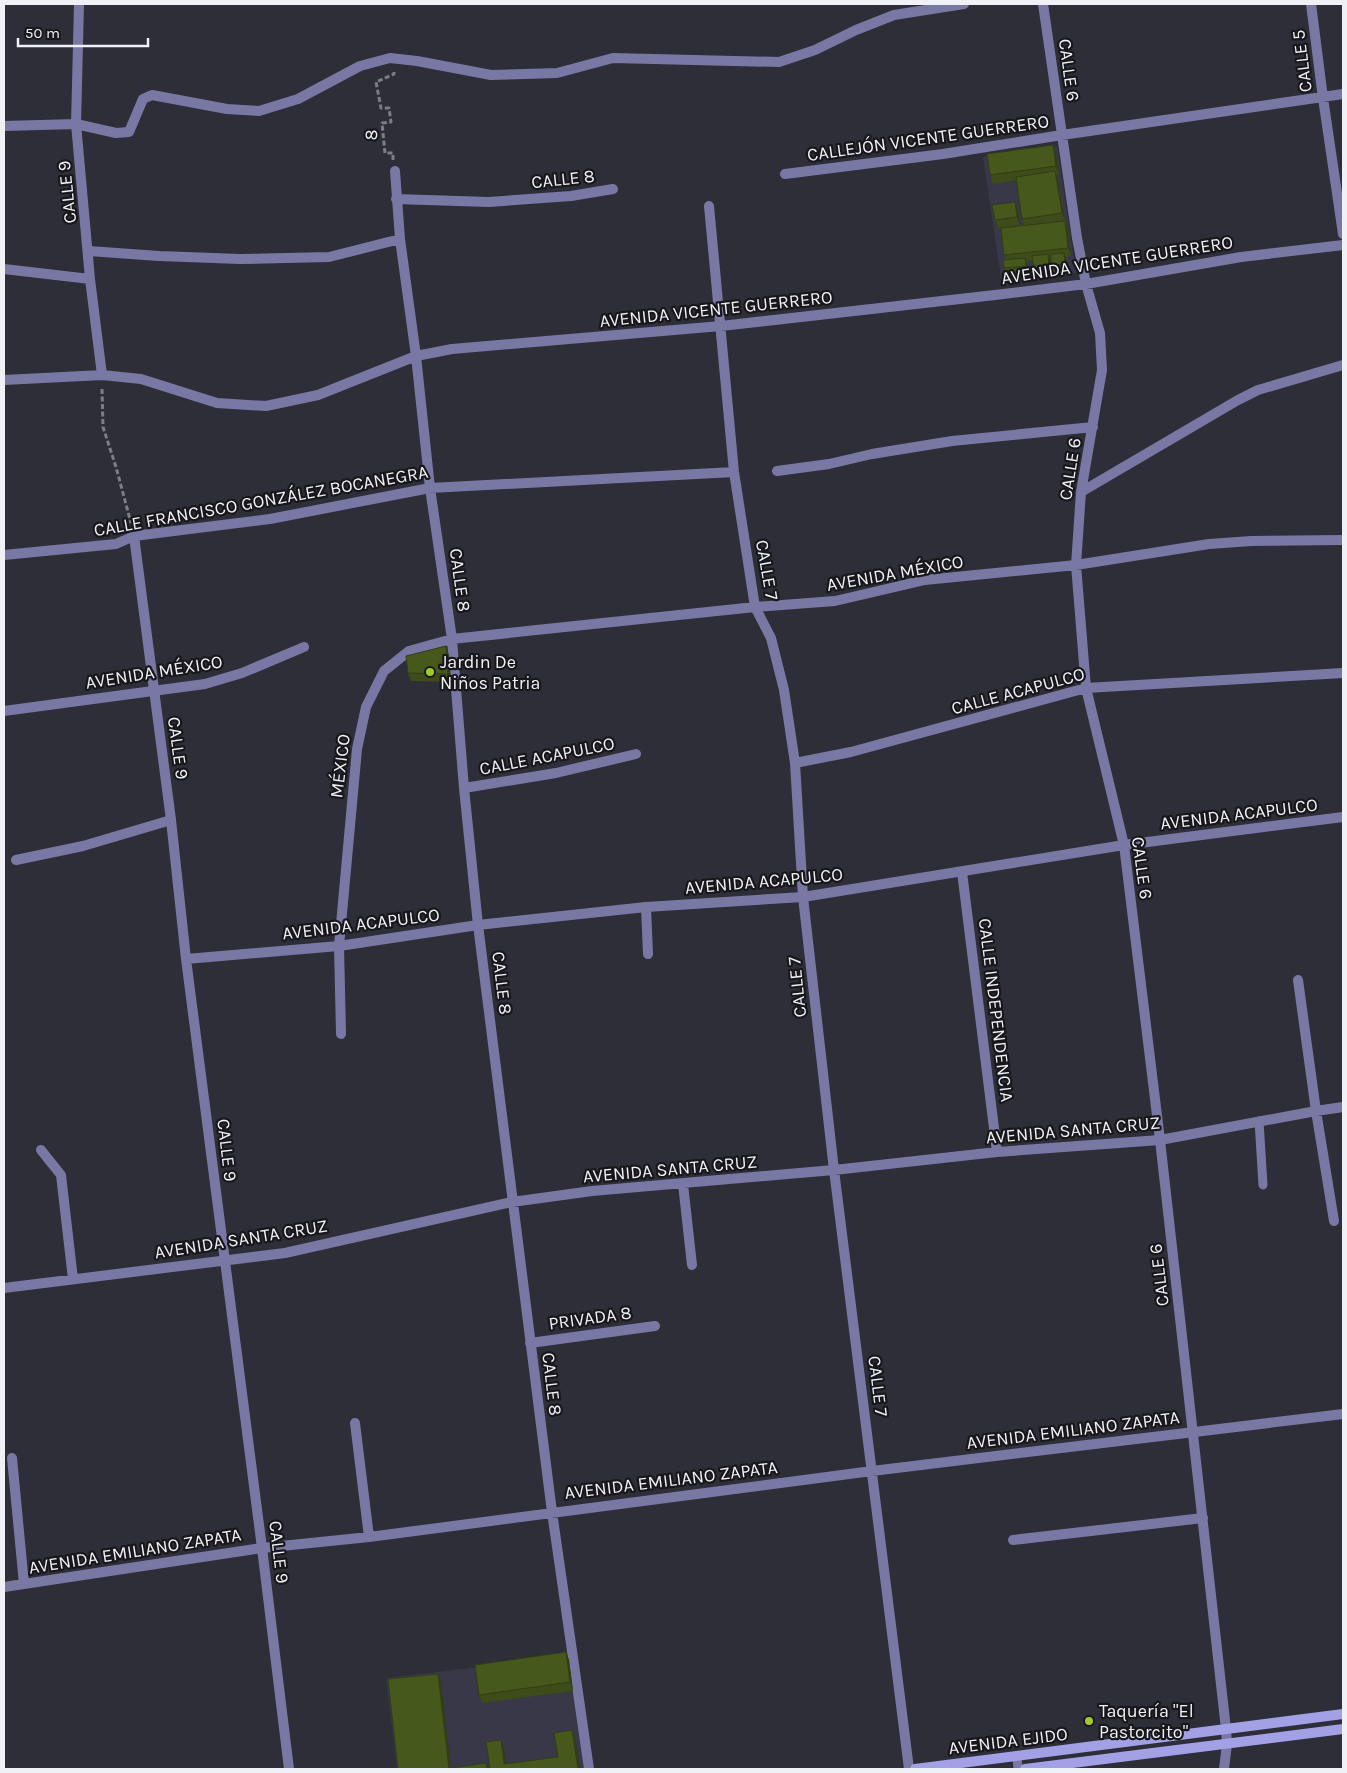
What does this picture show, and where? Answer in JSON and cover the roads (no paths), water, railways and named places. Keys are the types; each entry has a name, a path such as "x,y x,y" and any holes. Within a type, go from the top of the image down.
{"main road":[{"name":"AVENIDA EJIDO","path":"915,1769 1343,1714"},
{"name":"AVENIDA EJIDO","path":"1025,1769 1343,1729"}],"street":[{"name":"CALLE 9","path":"78,4 76,124 89,251 90,279 102,375"},
{"path":"4,126 76,124 116,133 129,132 143,100 152,95 227,109 259,111 298,99 360,66 390,58 417,61 491,75 557,73 612,58 779,62 816,50 856,30 894,15 964,4"},
{"name":"CALLE 6","path":"1043,4 1077,238 1086,284 1100,333 1102,370 1081,492 1076,565 1086,688 1124,845 1160,1140 1226,1729 1227,1744 1224,1769"},
{"name":"CALLE 5","path":"1312,4 1322,98 1343,234"},
{"name":"CALLEJÓN VICENTE GUERRERO","path":"785,174 943,154 1343,94"},
{"name":"CALLE 8","path":"395,171 400,239 416,356 430,488 452,639 464,788 478,925 552,1512 589,1769"},
{"name":"CALLE 8","path":"396,198 489,202 571,196 613,189"},
{"name":"CALLE 7","path":"709,206 734,472 755,607 771,638 784,690 795,763 803,897 834,1170 908,1769"},
{"path":"89,251 240,259 329,257 400,239"},
{"name":"AVENIDA VICENTE GUERRERO","path":"102,375 141,379 217,403 266,406 318,395 416,356 452,349 721,326 1086,284 1241,257 1343,245"},
{"path":"4,269 90,279"},
{"path":"1081,492 1245,396 1258,390 1343,365"},
{"path":"4,380 102,375"},
{"path":"777,471 829,464 872,454 952,441 1093,427"},
{"name":"CALLE FRANCISCO GONZÁLEZ BOCANEGRA","path":"4,555 116,544 134,536 270,519 430,488 734,472"},
{"name":"CALLE 9","path":"134,536 289,1769"},
{"name":"AVENIDA MÉXICO","path":"452,639 755,607 834,601 925,580 1076,565 1209,544 1251,540 1343,540"},
{"name":"MÉXICO","path":"341,1034 339,946 357,749 366,707 384,671 409,650 452,639"},
{"name":"AVENIDA MÉXICO","path":"4,711 205,684 242,674 304,647"},
{"name":"CALLE ACAPULCO","path":"795,763 860,750 930,732 1008,708 1086,688 1343,673"},
{"name":"CALLE ACAPULCO","path":"464,788 556,773 636,754"},
{"name":"AVENIDA ACAPULCO","path":"186,959 339,946 478,925 646,907 803,897 1124,845 1343,817"},
{"path":"16,860 83,846 171,820"},
{"name":"CALLE INDEPENDENCIA","path":"962,872 997,1152"},
{"path":"646,907 648,954"},
{"path":"1298,980 1316,1111 1334,1221"},
{"name":"AVENIDA SANTA CRUZ","path":"4,1288 285,1253 512,1202 592,1192 834,1170 997,1152 1160,1140 1343,1107"},
{"path":"41,1150 61,1175 73,1279"},
{"path":"683,1184 692,1265"},
{"name":"PRIVADA 8","path":"530,1343 655,1326"},
{"name":"AVENIDA EMILIANO ZAPATA","path":"4,1587 262,1548 369,1537 872,1471 1343,1414"},
{"path":"355,1424 369,1537"},
{"path":"12,1458 24,1584"},
{"path":"1013,1540 1203,1518"}],"lane":[{"path":"1259,1121 1263,1185"},
{"path":"1017,1756 1018,1769"}],"place":[{"name":"Jardin De Niños Patria","path":"430,672"},
{"name":"Taquería \"El Pastorcito\"","path":"1089,1721"}]}
